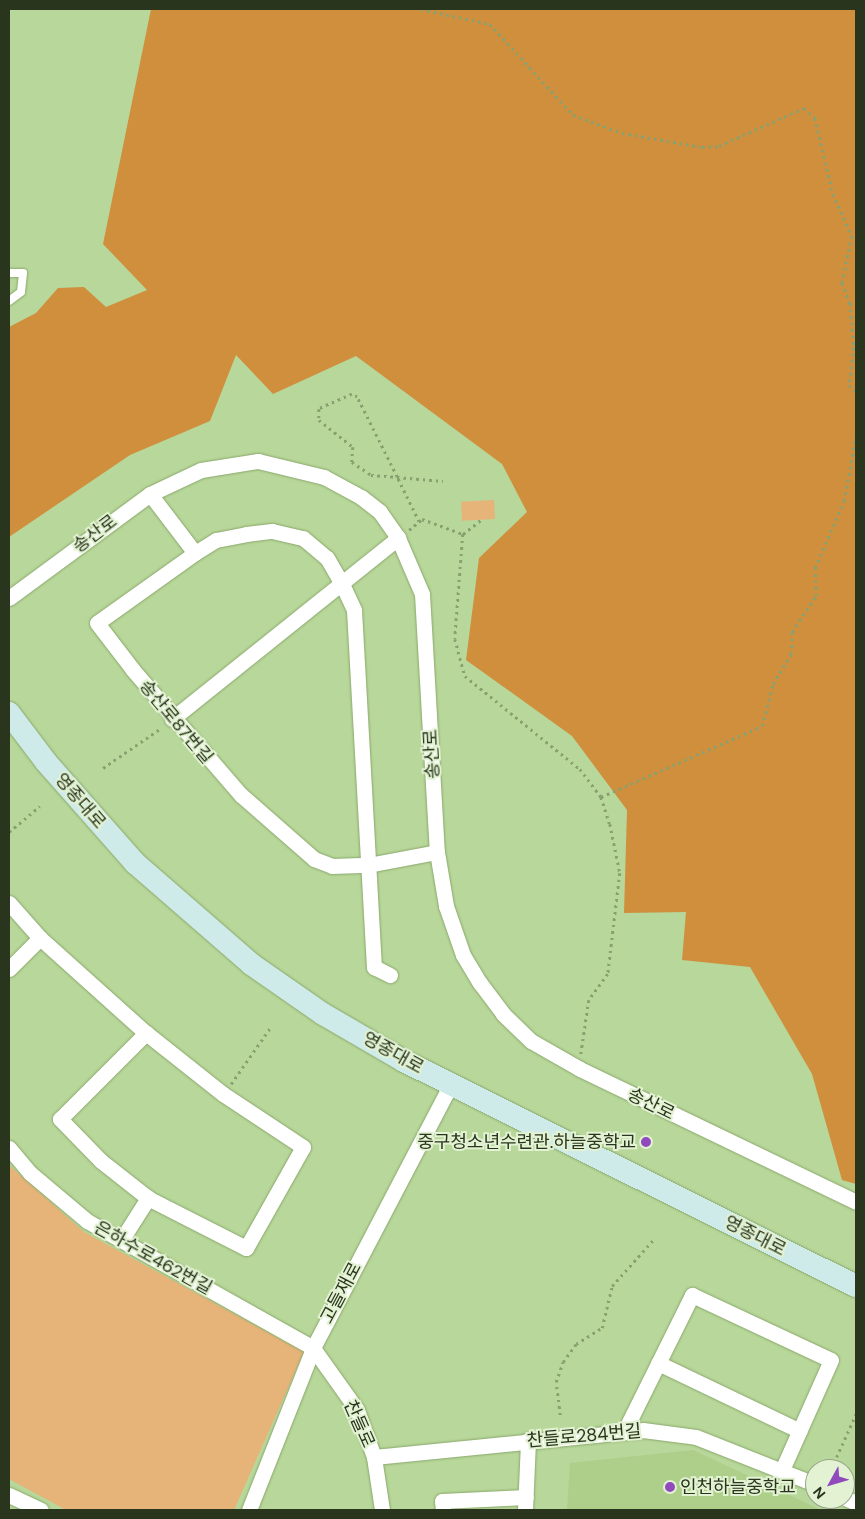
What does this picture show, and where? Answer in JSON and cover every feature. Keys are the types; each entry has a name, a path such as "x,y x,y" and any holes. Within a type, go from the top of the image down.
{"street":[{"name":"송산로","path":"9,598 150,494 201,470 236,462 272,464 324,477 348,489 380,512 403,535 422,594 436,852 446,906 463,955 503,1014 531,1041 580,1070 856,1202"},
{"path":"150,494 195,553 216,540 246,534 272,532 303,538 326,558 342,584 354,610 374,967 390,975"},
{"path":"169,722 403,535"},
{"name":"송산로87번길","path":"195,553 97,623 169,722 241,795 314,859 332,866 368,866 436,852"},
{"name":"영종대로","path":"9,713 46,762 136,863 251,964 323,1014 451,1084 856,1286"},
{"path":"9,902 40,938 146,1033 223,1094 303,1147 246,1248 148,1198 101,1161 60,1118 146,1033"},
{"path":"9,969 40,938"},
{"name":"고들재로","path":"249,1510 313,1348 451,1084"},
{"name":"은하수로462번길","path":"9,1148 30,1174 87,1221 313,1348"},
{"path":"122,1239 148,1198"},
{"path":"625,1430 692,1295 832,1360 783,1468"},
{"name":"찬들로","path":"313,1348 357,1410 374,1457 382,1510"},
{"path":"658,1364 800,1431"},
{"name":"찬들로284번길","path":"374,1457 625,1430 696,1437 783,1468 805,1479"},
{"path":"443,1510 442,1501 525,1503 528,1440"},
{"path":"9,1495 41,1510"}],"lane":[{"path":"9,273 23,274 21,292 9,301"}],"path":[{"path":"421,9 490,24 573,115 622,133 702,148 719,146 804,108 815,118 833,194 852,236 842,283 850,303 854,347 849,385 856,391"},
{"path":"419,522 397,477 357,398 352,394 318,409 319,420 353,448 352,462 371,475 397,477 443,481"},
{"path":"601,797 762,726 773,684 791,654 792,632 816,596 815,568 844,501 856,434"},
{"path":"403,535 422,519 463,534"},
{"path":"481,520 463,534 455,639 465,676 524,728 564,754 601,797 620,872 608,974 589,1000 580,1060"},
{"path":"103,768 169,722"},
{"path":"9,832 40,806"},
{"path":"223,1094 270,1028"},
{"path":"560,1415 556,1382 563,1362 576,1344 602,1328 612,1286 654,1239"},
{"path":"836,1459 856,1414"}],"shaded area":[{"path":"151,9 856,9 856,1184 842,1180 812,1074 750,967 682,960 686,912 624,913 627,810 572,736 466,660 479,558 527,512 502,464 356,356 273,394 236,355 210,421 130,455 9,537 9,327 36,313 58,288 84,287 106,307 147,290 103,244"},
{"path":"494,500 495,519 462,521 461,502"},
{"path":"9,1165 84,1232 304,1352 234,1510 66,1510 9,1479"},
{"name":"인천하늘중학교","path":"693,1450 805,1502 805,1509 821,1510 567,1510 570,1463"}],"place":[{"name":"중구청소년수련관.하늘중학교","path":"646,1142"},
{"name":"인천하늘중학교","path":"670,1487"}]}
